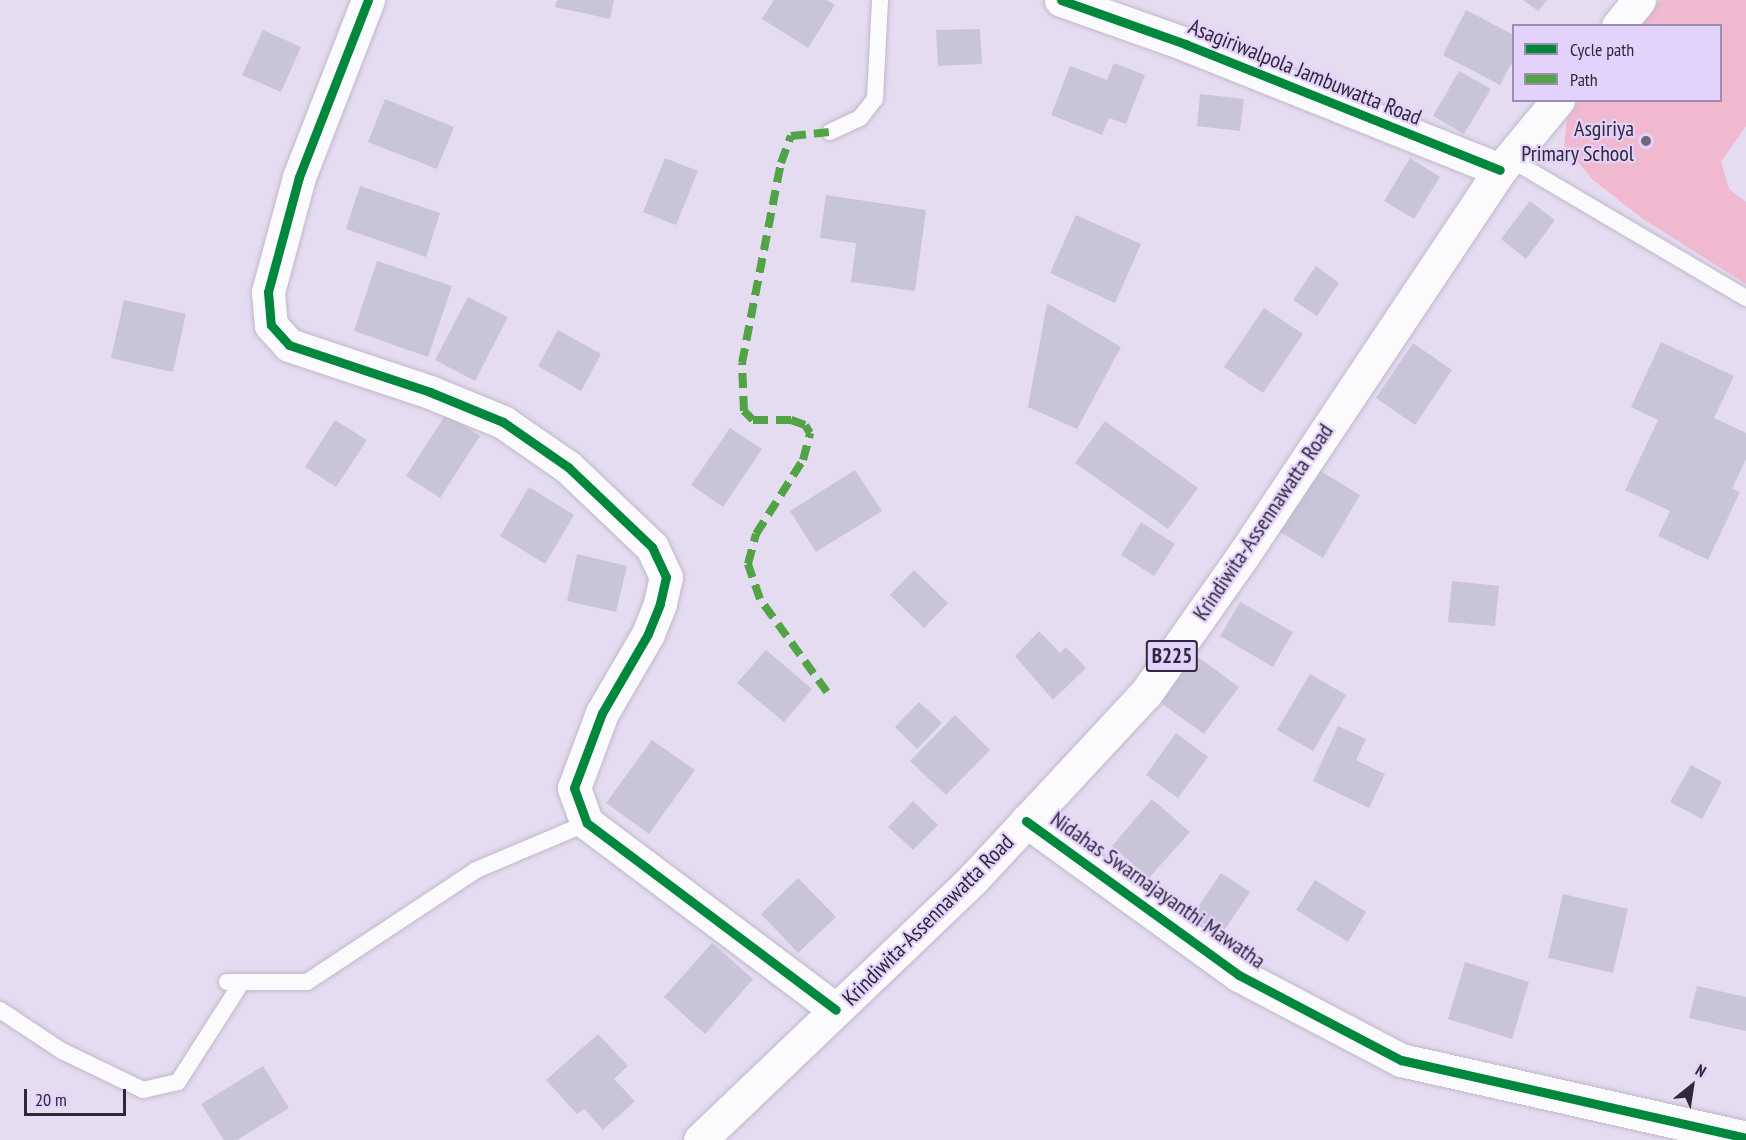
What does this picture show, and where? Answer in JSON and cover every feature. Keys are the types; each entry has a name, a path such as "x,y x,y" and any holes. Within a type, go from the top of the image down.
{"street":[{"path":"368,0 299,177 268,292 271,325 289,345 430,392 503,422 568,467 652,547 666,577 660,604 648,634 602,713 574,788 588,824 836,1010"},
{"name":"Asagiriwalpola Jambuwatta Road","path":"1061,0 1185,44 1505,165"},
{"path":"1620,24 1639,0"},
{"name":"Krindiwita-Assennawatta Road","path":"700,1140 973,879 1146,693 1242,557 1505,165 1556,102"},
{"name":"Nidahas Swarnajayanthi Mawatha","path":"1026,821 1239,975 1401,1060 1746,1138"}],"lane":[{"path":"830,132 860,118 875,99 880,0"},
{"path":"1505,165 1746,298"},
{"path":"0,1010 62,1051 143,1090 178,1082 234,982 307,982 476,870 588,824"}],"shaded area":[{"name":"Asgiriya Primary School","path":"1660,0 1746,0 1746,126 1721,162 1729,189 1746,202 1746,284 1643,219 1593,180 1564,145 1567,119 1577,102 1722,102 1722,24 1639,24"}],"building":[{"path":"557,0 614,0 610,19 555,7"},
{"path":"774,0 827,0 835,5 808,48 762,19"},
{"path":"1523,0 1547,0 1538,11"},
{"path":"1466,10 1512,34 1512,63 1500,85 1443,55"},
{"path":"980,29 982,64 938,66 936,30"},
{"path":"263,30 301,47 281,92 242,75"},
{"path":"1114,63 1145,75 1126,124 1109,118 1102,135 1051,115 1070,66 1107,80"},
{"path":"1459,71 1491,89 1464,134 1433,116"},
{"path":"1200,94 1244,99 1240,131 1197,126"},
{"path":"385,99 454,127 437,169 368,142"},
{"path":"665,158 698,171 676,225 643,212"},
{"path":"1410,158 1440,177 1414,219 1384,201"},
{"path":"360,186 440,213 426,257 346,229"},
{"path":"826,195 926,210 915,291 851,282 856,243 820,238"},
{"path":"1530,201 1555,220 1526,259 1501,239"},
{"path":"1076,215 1141,244 1115,303 1050,273"},
{"path":"377,261 452,286 428,357 354,331"},
{"path":"1316,266 1339,283 1317,316 1293,300"},
{"path":"468,297 508,317 475,381 435,360"},
{"path":"124,300 186,314 173,372 111,358"},
{"path":"1047,303 1121,347 1077,429 1028,407"},
{"path":"1264,308 1303,334 1263,393 1224,367"},
{"path":"558,330 601,354 581,391 538,366"},
{"path":"1661,342 1734,376 1714,418 1746,433 1746,459 1732,489 1740,492 1708,560 1658,536 1670,511 1625,490 1658,420 1631,407"},
{"path":"1413,343 1452,370 1415,425 1376,398"},
{"path":"446,414 480,436 440,498 406,476"},
{"path":"335,420 367,440 336,487 305,467"},
{"path":"1105,421 1198,488 1168,529 1075,463"},
{"path":"730,428 762,449 723,507 691,485"},
{"path":"1317,469 1360,495 1323,558 1280,532"},
{"path":"855,470 882,511 816,552 790,511"},
{"path":"529,487 574,515 545,564 500,536"},
{"path":"1141,522 1175,544 1154,576 1121,555"},
{"path":"577,554 627,566 616,612 567,601"},
{"path":"914,570 948,603 924,628 890,595"},
{"path":"1452,581 1499,586 1495,626 1448,622"},
{"path":"1240,602 1293,632 1273,667 1220,636"},
{"path":"1039,631 1060,653 1066,647 1086,668 1053,700 1015,656"},
{"path":"766,650 812,689 784,722 737,683"},
{"path":"1195,655 1239,687 1204,734 1161,703"},
{"path":"1310,674 1346,695 1313,751 1277,730"},
{"path":"919,702 942,723 917,749 895,727"},
{"path":"955,715 990,750 946,795 910,761"},
{"path":"1338,726 1366,739 1356,760 1385,774 1369,808 1313,781"},
{"path":"1176,733 1208,757 1178,798 1146,775"},
{"path":"652,740 695,770 649,834 606,803"},
{"path":"1691,765 1722,782 1702,819 1670,802"},
{"path":"1152,799 1190,832 1149,878 1112,846"},
{"path":"913,801 938,825 913,850 888,827"},
{"path":"1221,873 1250,892 1221,935 1192,916"},
{"path":"798,878 836,917 798,953 761,914"},
{"path":"1315,880 1366,912 1348,942 1296,910"},
{"path":"1563,894 1628,909 1613,973 1548,958"},
{"path":"712,943 753,979 705,1034 664,997"},
{"path":"1465,962 1529,982 1512,1039 1448,1019"},
{"path":"1697,986 1746,997 1746,1031 1689,1018"},
{"path":"598,1034 628,1066 614,1079 635,1101 603,1130 584,1109 577,1114 546,1080"},
{"path":"263,1066 289,1108 237,1140 224,1140 201,1104"}],"marked path":[{"path":"827,692 760,599 748,564 756,534 803,460 810,433 805,425 791,420 753,420 744,411 742,363 781,163 791,136 830,132"}],"cycle path":[{"path":"368,0 299,177 268,292 271,325 289,345 430,392 503,422 568,467 652,547 666,577 660,604 648,634 602,713 574,788 587,823 836,1010"},
{"path":"1061,0 1185,44 1500,170"},
{"path":"1026,821 1239,975 1401,1060 1746,1138"}],"place":[{"name":"Asgiriya Primary School","path":"1646,141"}]}
